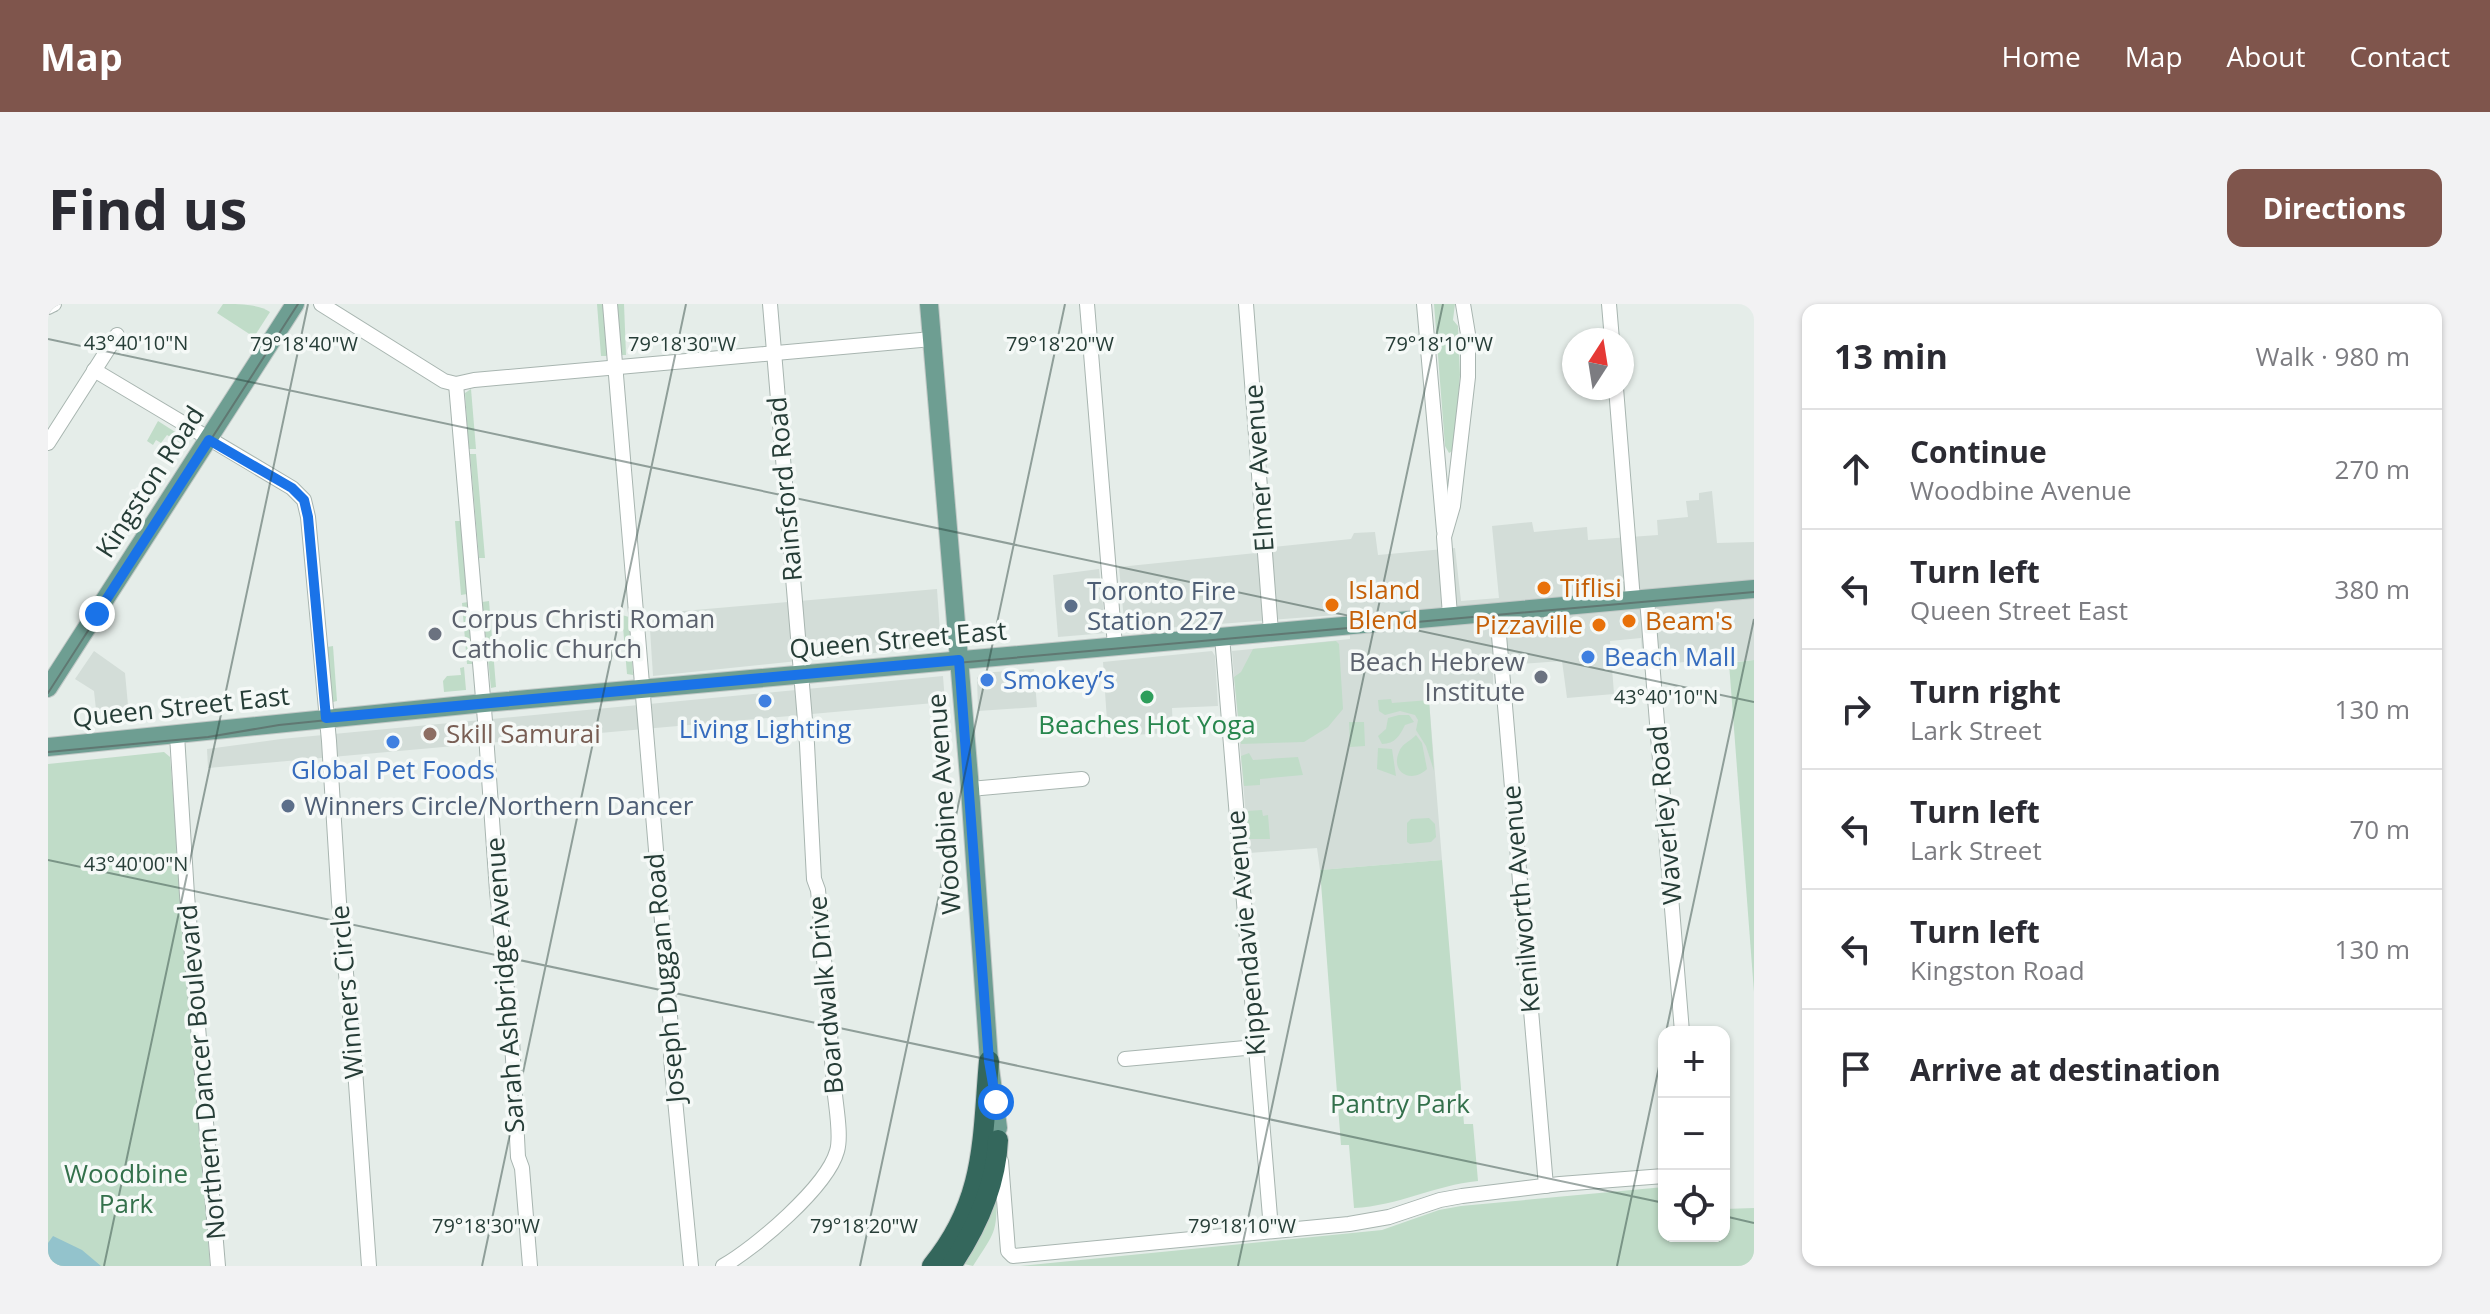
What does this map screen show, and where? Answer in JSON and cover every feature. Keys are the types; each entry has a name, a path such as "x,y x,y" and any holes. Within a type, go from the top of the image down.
{"highway":[{"name":"Woodbine Avenue","path":"932,1266 954,1234 975,1187 983,1151 989,1061"},
{"path":"951,1266 965,1245 989,1189 998,1128"}],"main road":[{"name":"Kingston Road","path":"48,688 295,304"},
{"name":"Woodbine Avenue","path":"929,304 970,789 989,1061 998,1128"},
{"name":"Queen Street East","path":"48,747 484,703 1754,589"}],"street":[{"path":"48,307 54,304"},
{"path":"321,304 444,381 456,384 615,366 932,339"},
{"name":"Joseph Duggan Road","path":"610,304 672,1040 672,1073 691,1266"},
{"name":"Rainsford Road","path":"770,304 801,675"},
{"path":"1087,304 1115,646"},
{"name":"Elmer Avenue","path":"1246,304 1271,632"},
{"path":"1424,304 1450,615"},
{"path":"1444,537 1453,506 1468,377 1468,334 1463,304"},
{"path":"1609,304 1611,328"},
{"path":"48,443 117,335"},
{"path":"94,370 209,440"},
{"name":"Sarah Ashbridge Avenue","path":"456,384 512,1039 518,1157 522,1168 530,1266"},
{"name":"Waverley Road","path":"1617,400 1681,1026"},
{"name":"Winners Circle","path":"209,440 292,488 304,500 312,552 369,1266"},
{"name":"Kenilworth Avenue","path":"1497,612 1546,1186"},
{"name":"Kippendavie Avenue","path":"1222,636 1271,1229"},
{"name":"Boardwalk Drive","path":"723,1266 767,1236 788,1215 828,1169 839,1145 818,890 814,879 801,675"},
{"name":"Northern Dancer Boulevard","path":"177,735 218,1266"},
{"path":"970,789 1082,779"},
{"path":"1125,1059 1256,1047"},
{"name":"Woodbine Avenue","path":"998,1128 1008,1251 1013,1256 1271,1229"},
{"path":"1271,1229 1349,1224 1389,1217 1440,1200 1546,1186 1658,1177"}],"shaded area":[{"path":"1712,491 1717,543 1754,542 1754,660 1702,665 1701,660 1643,667 1641,638 1610,641 1614,694 1567,698 1562,661 1493,666 1493,695 1429,700 1442,860 1320,870 1317,848 1249,853 1232,651 1350,639 1350,614 1125,631 1119,567 1256,553 1273,547 1351,539 1354,533 1375,532 1378,555 1455,548 1461,601 1499,598 1492,526 1532,522 1534,532 1587,527 1588,540 1658,535 1657,520 1688,517 1686,501 1699,500 1699,493"},
{"path":"1099,569 1106,633 1058,637 1053,575"},
{"path":"937,589 941,646 653,676 649,614"},
{"path":"94,651 125,673 129,716 97,719 94,691 75,679"},
{"path":"1212,651 1215,656 1218,706 1172,708 1173,733 1108,736 1103,662"},
{"path":"1034,669 1037,707 978,711 977,678 981,673"},
{"path":"943,676 945,702 208,768 207,749 281,739"}],"green space":[{"path":"223,304 254,306 270,312 254,337 217,313"},
{"path":"597,304 605,304 606,356 601,356"},
{"path":"616,304 624,304 626,355 621,355"},
{"path":"1434,304 1455,304 1453,320 1458,326 1460,375 1454,450 1449,453 1445,446"},
{"path":"471,389 476,449 469,449 465,393"},
{"path":"158,421 183,437 186,446 167,435 161,443 156,440 153,445 147,441"},
{"path":"470,454 476,454 485,558 479,558"},
{"path":"455,521 461,521 467,594 461,595"},
{"path":"489,601 496,687 491,688 482,602"},
{"path":"468,602 473,664 467,664 462,603"},
{"path":"622,615 629,617 633,675 627,674"},
{"path":"1336,641 1339,644 1343,709 1328,727 1304,742 1241,744 1234,677 1241,672 1253,649"},
{"path":"333,646 337,701 333,702 327,647"},
{"path":"1754,660 1754,992 1729,663"},
{"path":"464,667 466,690 444,692 443,681 447,676 461,675 460,668"},
{"path":"1391,699 1392,703 1429,700 1434,771 1426,746 1416,730 1418,720 1415,715 1400,711 1385,715 1379,711 1378,700"},
{"path":"1409,715 1414,722 1405,725 1394,741 1382,744 1378,736 1386,729 1388,718"},
{"path":"1349,722 1364,722 1365,746 1350,747"},
{"path":"1416,735 1422,743 1427,769 1409,776 1400,771 1397,759 1402,746"},
{"path":"1378,748 1392,749 1396,776 1377,769"},
{"name":"Woodbine Park","path":"164,752 170,757 210,1266 48,1266 48,764"},
{"path":"1249,753 1253,760 1298,757 1303,775 1260,779 1260,785 1244,786 1241,756"},
{"path":"1262,810 1263,816 1268,815 1270,839 1248,839 1246,811"},
{"path":"1429,818 1435,824 1436,837 1431,842 1407,842 1407,823 1411,819"},
{"name":"Pantry Park","path":"1442,860 1464,1124 1473,1124 1478,1181 1386,1204 1354,1208 1349,1145 1341,1145 1320,870"},
{"path":"1658,1188 1658,1242 1730,1242 1730,1209 1754,1208 1754,1266 1020,1266 1382,1230 1439,1210"},
{"path":"996,1193 993,1232 973,1266 964,1264"}],"water":[{"path":"53,1236 82,1250 101,1266 48,1266 48,1243"}],"tram line":[{"path":"48,693 298,304"},
{"path":"48,752 208,737 279,725 426,710 1754,592"}],"place":[{"name":"Tiflisi","path":"1544,588"},
{"name":"Island Blend","path":"1332,605"},
{"name":"Toronto Fire Station 227","path":"1071,606"},
{"name":"Beam's","path":"1629,621"},
{"name":"Pizzaville","path":"1599,625"},
{"name":"Corpus Christi Roman Catholic Church","path":"435,634"},
{"name":"Beach Mall","path":"1588,657"},
{"name":"Beach Hebrew Institute","path":"1541,677"},
{"name":"Smokey’s","path":"987,680"},
{"name":"Beaches Hot Yoga","path":"1147,697"},
{"name":"Living Lighting","path":"765,701"},
{"name":"Skill Samurai","path":"430,734"},
{"name":"Global Pet Foods","path":"393,742"},
{"name":"Winners Circle/Northern Dancer","path":"288,806"}],"route":[{"path":"97,614 209,440 292,488 304,500 313,563 326,718 959,660 989,1061 996,1102"}]}
